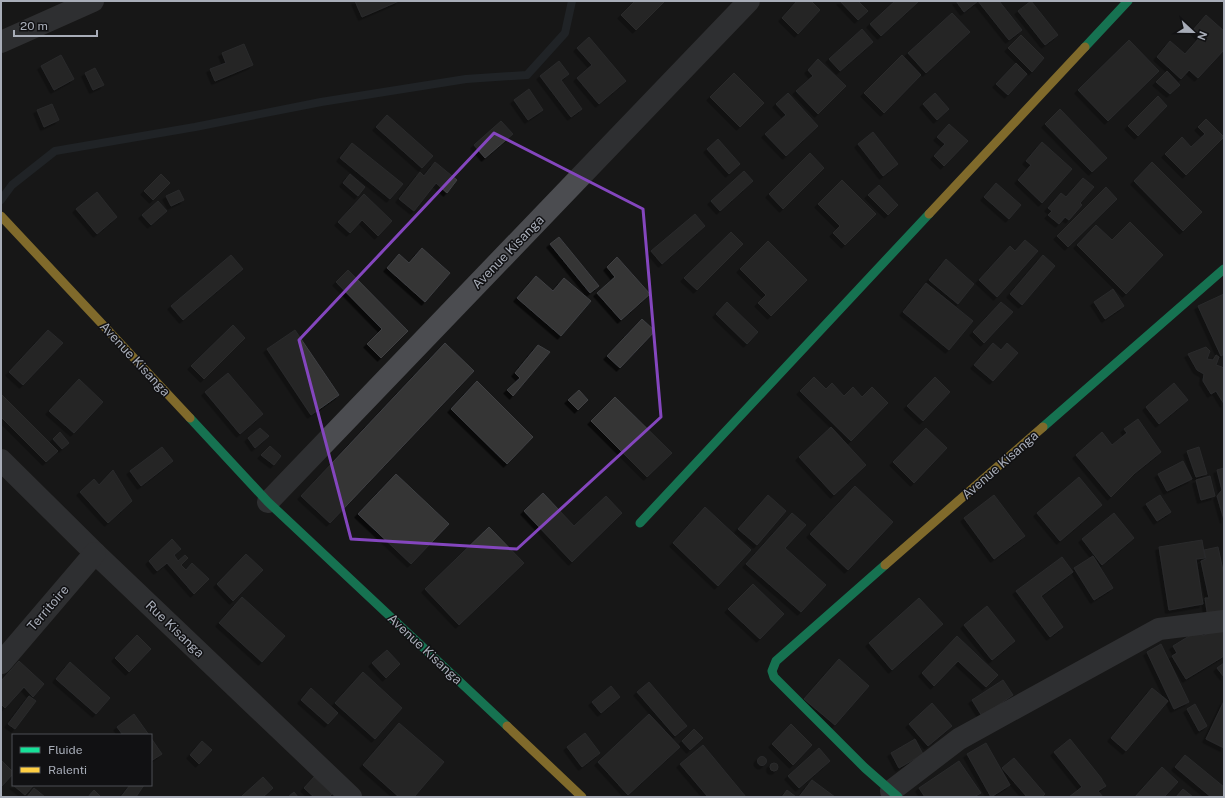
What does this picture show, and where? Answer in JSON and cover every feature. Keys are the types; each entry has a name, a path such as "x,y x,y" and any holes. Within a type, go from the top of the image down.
{"street":[{"path":"1,42 93,1"},
{"name":"Avenue Kisanga","path":"268,502 749,1"},
{"path":"640,523 1128,1"},
{"name":"Avenue Kisanga","path":"1,216 268,502 538,754 582,797"},
{"name":"Avenue Kisanga","path":"895,794 865,768 774,677 771,669 776,661 1224,269"},
{"name":"Rue Kisanga","path":"1,460 95,554 351,797"},
{"name":"Territoire","path":"1,663 95,554"},
{"path":"895,794 959,739 1159,629 1224,621"}],"highlighted area":[{"path":"494,133 643,209 661,417 517,549 351,539 299,340"}],"building":[{"path":"355,1 399,1 362,17"},
{"path":"635,1 665,1 636,30 621,15"},
{"path":"797,1 811,1 820,10 798,34 782,18"},
{"path":"840,1 858,1 868,11 858,20"},
{"path":"895,1 919,1 881,36 870,24"},
{"path":"956,1 978,1 964,12"},
{"path":"978,1 999,1 1022,30 1009,40"},
{"path":"1031,1 1058,35 1045,45 1018,11"},
{"path":"952,13 970,32 926,73 908,53"},
{"path":"1206,15 1224,31 1224,50 1198,78 1189,70 1181,79 1157,57 1170,41 1185,54 1200,37 1193,30"},
{"path":"862,29 873,42 840,71 829,59"},
{"path":"1021,35 1044,58 1032,72 1008,48"},
{"path":"589,37 626,81 599,104 577,78 592,65 577,48"},
{"path":"1129,40 1159,71 1108,121 1078,90"},
{"path":"244,44 253,65 215,81 210,69 226,63 222,53"},
{"path":"61,55 74,79 54,90 41,66"},
{"path":"902,55 921,75 884,113 864,93"},
{"path":"818,59 846,86 818,114 796,91 813,76 808,70"},
{"path":"559,61 569,74 561,80 582,109 571,117 540,76"},
{"path":"1016,63 1027,74 1008,95 996,84"},
{"path":"95,68 104,85 93,90 85,73"},
{"path":"1167,71 1180,85 1170,94 1156,82"},
{"path":"734,73 764,103 740,127 710,97"},
{"path":"529,89 543,110 528,120 514,100"},
{"path":"788,93 818,126 786,156 765,134 786,115 776,104"},
{"path":"935,93 949,109 937,120 923,104"},
{"path":"1158,96 1167,106 1138,136 1128,126"},
{"path":"52,104 59,120 44,127 37,110"},
{"path":"1060,109 1107,158 1092,172 1045,124"},
{"path":"387,115 433,156 422,168 376,127"},
{"path":"1206,119 1224,137 1186,175 1165,154 1182,137 1191,147 1205,134 1198,127"},
{"path":"501,121 513,134 485,158 474,145"},
{"path":"949,124 968,141 944,166 934,156 945,144 937,137"},
{"path":"873,132 898,164 883,176 858,144"},
{"path":"718,139 740,164 729,174 707,149"},
{"path":"1042,142 1072,169 1042,203 1018,180 1031,165 1026,161"},
{"path":"352,143 403,184 390,199 340,158"},
{"path":"810,153 824,168 783,209 769,194"},
{"path":"435,162 457,180 447,193 436,183 414,211 399,199 420,172 424,176"},
{"path":"1152,162 1202,212 1183,231 1134,181"},
{"path":"744,171 753,181 720,211 711,201"},
{"path":"161,174 170,183 153,200 144,191"},
{"path":"350,174 365,187 358,196 343,183"},
{"path":"1083,178 1094,187 1080,203 1082,205 1069,220 1065,217 1059,224 1048,215 1052,211 1048,208 1061,193 1066,197"},
{"path":"842,180 876,214 845,245 833,233 840,226 818,204"},
{"path":"996,183 1021,205 1009,219 984,197"},
{"path":"879,185 898,205 888,215 868,195"},
{"path":"1106,187 1117,199 1068,247 1057,236"},
{"path":"179,190 184,200 171,206 166,196"},
{"path":"97,192 117,217 97,234 76,209"},
{"path":"364,194 392,221 378,236 362,220 350,233 338,222"},
{"path":"158,201 167,211 151,225 142,215"},
{"path":"695,214 705,226 662,264 651,251"},
{"path":"1130,222 1163,255 1126,294 1077,245 1096,225 1112,240"},
{"path":"731,232 743,244 697,290 684,278"},
{"path":"559,237 599,286 590,293 550,244"},
{"path":"1025,240 1038,251 997,297 979,280 1010,246 1015,251"},
{"path":"768,241 807,280 771,316 758,303 766,295 740,269"},
{"path":"422,248 450,273 425,302 387,268 399,254 409,263"},
{"path":"231,255 243,269 183,320 171,306"},
{"path":"1043,255 1055,266 1022,305 1010,294"},
{"path":"617,257 650,294 621,320 597,293 615,277 607,267"},
{"path":"946,259 974,284 958,304 929,280"},
{"path":"348,270 408,331 381,358 367,344 382,329 336,282"},
{"path":"536,276 553,291 564,278 591,301 561,336 517,298"},
{"path":"926,283 973,321 949,350 903,312"},
{"path":"1113,289 1124,306 1105,319 1094,302"},
{"path":"1224,294 1224,354 1221,356 1198,306"},
{"path":"727,302 758,332 747,344 716,314"},
{"path":"1001,302 1013,312 984,343 973,332"},
{"path":"642,319 655,331 620,368 607,356"},
{"path":"233,325 245,338 204,379 191,366"},
{"path":"48,330 63,343 23,385 9,372"},
{"path":"295,330 339,395 311,415 267,349"},
{"path":"445,343 474,371 330,523 301,496"},
{"path":"993,343 1001,350 1007,343 1018,353 993,381 974,365"},
{"path":"538,345 550,352 513,396 507,390 520,378 515,373"},
{"path":"1206,347 1210,351 1207,359 1213,360 1216,355 1219,357 1216,365 1224,369 1224,404 1216,391 1211,394 1203,381 1204,374 1197,370 1188,354"},
{"path":"228,373 263,414 240,434 205,392"},
{"path":"814,377 826,389 832,383 844,396 853,387 862,397 872,387 888,403 851,441 800,391"},
{"path":"935,377 950,392 923,421 907,406"},
{"path":"79,379 103,402 74,433 49,411"},
{"path":"477,381 533,437 507,464 451,409"},
{"path":"1174,383 1188,400 1159,424 1146,407"},
{"path":"579,390 588,400 578,410 568,400"},
{"path":"1,394 58,451 46,462 1,417"},
{"path":"615,397 672,453 647,477 591,421"},
{"path":"1138,419 1161,452 1135,473 1111,497 1076,455 1102,432 1112,445 1127,433 1124,429"},
{"path":"831,427 866,465 834,495 799,457"},
{"path":"260,428 269,436 255,448 248,438"},
{"path":"926,428 947,448 914,483 893,462"},
{"path":"60,432 69,443 62,449 53,439"},
{"path":"270,446 281,456 274,465 261,455"},
{"path":"162,447 173,461 141,486 130,471"},
{"path":"1199,447 1207,474 1196,477 1187,451"},
{"path":"1183,461 1192,479 1167,491 1158,474"},
{"path":"1224,468 1224,520 1217,496 1222,490 1217,470"},
{"path":"113,470 132,501 108,523 80,492 94,479 99,485"},
{"path":"396,474 449,524 411,564 358,514"},
{"path":"1210,476 1215,496 1201,500 1196,480"},
{"path":"1079,477 1102,505 1060,541 1037,513"},
{"path":"855,486 893,522 848,570 810,534"},
{"path":"543,493 574,526 606,496 622,513 572,562 524,511"},
{"path":"768,495 786,511 757,545 738,529"},
{"path":"994,495 1025,536 994,559 964,518"},
{"path":"1160,495 1171,512 1157,521 1146,504"},
{"path":"705,507 751,550 718,586 673,543"},
{"path":"792,513 806,525 785,548 826,585 801,612 746,564"},
{"path":"1114,513 1134,538 1102,565 1082,539"},
{"path":"489,527 524,563 459,625 425,589"},
{"path":"172,539 181,549 174,555 178,561 185,555 188,558 181,565 186,570 192,563 209,579 194,594 167,563 157,571 149,561"},
{"path":"1202,540 1205,558 1196,559 1203,604 1169,610 1159,547"},
{"path":"1218,547 1224,575 1224,615 1208,618 1205,598 1209,598 1201,561 1206,559 1204,550"},
{"path":"246,554 263,570 233,601 217,584"},
{"path":"1093,556 1113,588 1094,600 1074,568"},
{"path":"1062,557 1073,572 1041,596 1063,627 1050,637 1016,591"},
{"path":"753,584 784,614 760,639 728,609"},
{"path":"242,597 285,636 262,662 219,623"},
{"path":"919,598 943,624 892,670 869,643"},
{"path":"987,606 1015,641 992,660 964,625"},
{"path":"1220,626 1224,632 1224,656 1186,679 1172,656 1177,653 1173,646 1199,630 1203,636"},
{"path":"137,635 151,649 129,672 115,658"},
{"path":"957,636 998,675 986,687 958,661 934,686 922,673"},
{"path":"1161,644 1189,702 1174,709 1147,652"},
{"path":"387,650 400,664 386,678 372,663"},
{"path":"839,659 869,686 835,725 804,699"},
{"path":"19,661 44,684 33,697 24,687 5,708 1,704 1,681"},
{"path":"70,662 110,698 96,714 56,679"},
{"path":"1224,663 1224,677 1217,668"},
{"path":"363,672 402,708 375,739 335,703"},
{"path":"1003,680 1013,695 982,716 972,700"},
{"path":"649,682 687,726 675,736 637,692"},
{"path":"611,686 620,697 601,713 592,702"},
{"path":"311,688 338,713 328,724 301,700"},
{"path":"1152,688 1168,701 1126,751 1111,738"},
{"path":"29,696 36,701 15,729 8,724"},
{"path":"1224,701 1224,748 1206,739"},
{"path":"932,703 952,726 928,746 909,724"},
{"path":"1195,704 1207,726 1199,731 1187,709"},
{"path":"134,714 148,734 122,734 117,727"},
{"path":"649,714 680,747 628,795 598,762"},
{"path":"399,723 444,762 414,797 399,797 363,765"},
{"path":"791,724 812,745 793,765 772,744"},
{"path":"694,729 703,738 690,750 682,741"},
{"path":"585,733 600,753 582,767 567,747"},
{"path":"152,739 162,754 152,760"},
{"path":"915,739 923,754 899,768 891,753"},
{"path":"1070,739 1106,786 1098,791 1103,797 1069,797 1082,787 1054,752"},
{"path":"202,741 212,750 199,764 190,755"},
{"path":"986,743 1010,785 991,797 967,754"},
{"path":"703,745 746,797 708,797 680,764"},
{"path":"819,748 830,761 799,788 788,776"},
{"path":"1185,755 1224,787 1224,797 1211,797 1175,767"},
{"path":"760,757 764,757 766,761 764,765 760,765 758,763 758,759"},
{"path":"1014,758 1045,794 1042,797 1027,797 1002,768"},
{"path":"1,760 12,771 12,775 1,787"},
{"path":"959,761 981,793 974,797 925,797 919,788"},
{"path":"772,763 776,763 778,767 776,771 772,771 770,769 770,765"},
{"path":"1162,767 1178,782 1164,797 1135,797"},
{"path":"263,777 273,788 263,797 242,796"},
{"path":"314,777 332,794 329,797 314,797 304,788"},
{"path":"812,780 835,797 799,797"},
{"path":"14,786 33,786 25,795"},
{"path":"129,786 143,786 136,797 121,797"},
{"path":"34,788 45,797 27,797"},
{"path":"1183,789 1193,797 1176,797"},
{"path":"94,790 101,797 88,797"},
{"path":"787,790 796,797 782,797"},
{"path":"294,792 298,797 288,797"}],"waterway":[{"path":"1,200 12,185 55,151 195,127 321,102 466,79 527,75 565,33 572,1"}],"traffic: fast":[{"path":"1085,47 1128,1"},
{"path":"640,523 929,214"},
{"path":"1043,427 1224,269"},
{"path":"190,418 268,502 507,726"},
{"path":"885,565 776,661 772,671 774,677 865,768 898,797"}],"traffic: slow":[{"path":"929,214 1085,47"},
{"path":"1,216 190,418"},
{"path":"885,565 1043,427"},
{"path":"507,726 582,797"}]}
